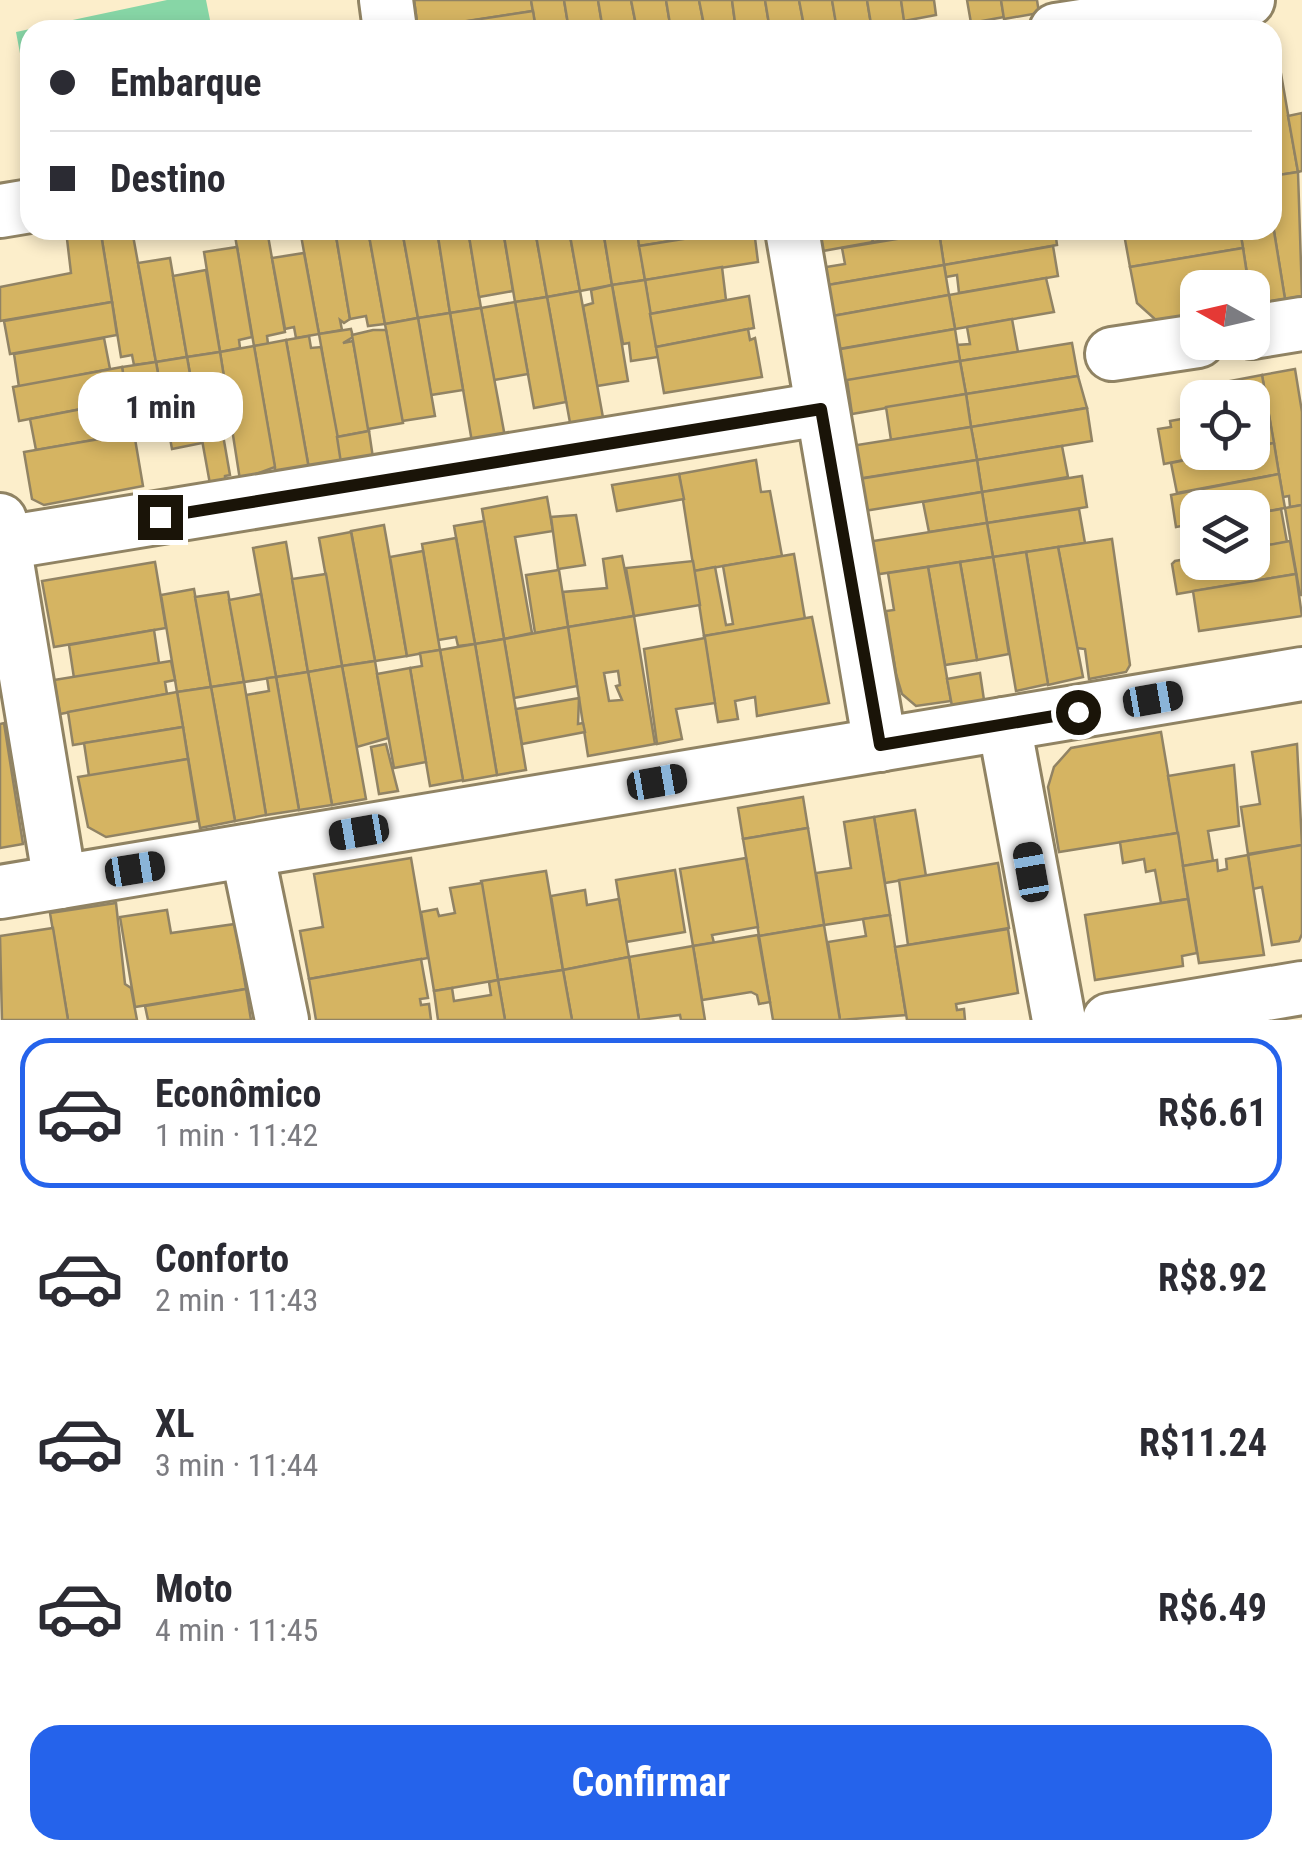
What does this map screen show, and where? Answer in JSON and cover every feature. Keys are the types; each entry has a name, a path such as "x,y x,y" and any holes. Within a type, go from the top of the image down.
{"street":[{"path":"1120,20 1248,0"},
{"path":"794,240 880,745"},
{"path":"1270,329 1302,324"},
{"path":"1112,354 1180,343"},
{"path":"60,882 2,531 821,409"},
{"path":"0,892 1302,674"},
{"path":"1004,724 1059,1020"},
{"path":"248,851 282,1020"},
{"path":"1108,1020 1302,988"}],"green space":[{"path":"167,0 206,0 210,20 73,20"}],"building":[{"path":"414,0 531,0 533,11 476,20 417,20"},
{"path":"531,0 564,0 567,20 534,20"},
{"path":"564,0 598,0 601,20 567,20"},
{"path":"598,0 631,0 635,20 601,20"},
{"path":"631,0 666,0 669,20 635,20"},
{"path":"666,0 699,0 703,20 669,20"},
{"path":"699,0 732,0 735,20 703,20"},
{"path":"732,0 765,0 768,20 735,20"},
{"path":"765,0 799,0 803,20 768,20"},
{"path":"799,0 832,0 836,20 803,20"},
{"path":"832,0 867,0 870,20 835,20"},
{"path":"867,0 901,0 904,20 870,20"},
{"path":"901,0 934,0 936,15 904,20"},
{"path":"967,0 1001,0 1004,17 970,20"},
{"path":"1001,0 1037,0 1039,13 1004,19"},
{"path":"533,11 534,20 474,20"},
{"path":"1282,79 1298,172 1282,174"},
{"path":"1302,113 1302,171 1298,172 1288,116"},
{"path":"1298,172 1302,296 1285,299 1275,240 1282,240 1282,174"},
{"path":"67,240 102,240 112,302 0,321 0,287 71,273"},
{"path":"102,240 134,240 156,362 134,365 132,355 121,357"},
{"path":"236,240 269,240 285,332 267,336 268,344 254,346"},
{"path":"302,240 337,240 350,319 344,323 340,320 342,330 319,334"},
{"path":"337,240 370,240 385,324 368,326 366,316 350,319"},
{"path":"370,240 404,240 418,318 385,324"},
{"path":"404,240 439,240 450,313 418,318"},
{"path":"439,240 470,240 481,308 450,313"},
{"path":"470,240 505,240 513,291 479,297"},
{"path":"505,240 537,240 547,297 515,302"},
{"path":"537,240 571,240 580,291 547,297"},
{"path":"571,240 605,240 612,285 580,291"},
{"path":"605,240 639,240 645,280 612,285"},
{"path":"638,240 677,240 639,246"},
{"path":"677,240 755,240 758,262 645,280 639,246"},
{"path":"821,240 873,240 873,242 823,251"},
{"path":"890,240 940,240 944,265 822,286 820,268 845,264 842,248"},
{"path":"940,240 1056,240 1057,245 944,265"},
{"path":"1125,240 1242,240 1243,248 1130,267"},
{"path":"1242,240 1275,240 1285,299 1270,301 1270,270 1246,270"},
{"path":"1053,246 1058,276 959,293 957,275 946,277 944,265"},
{"path":"237,247 252,337 239,340 240,348 220,352 204,252"},
{"path":"1243,248 1246,270 1180,270 1180,317 1157,321 1137,303 1130,267"},
{"path":"304,253 319,334 296,338 294,327 285,329 272,258"},
{"path":"170,258 187,357 156,362 138,263"},
{"path":"944,265 949,295 827,317 822,286"},
{"path":"722,267 726,300 650,314 645,280"},
{"path":"206,270 220,352 187,357 173,276"},
{"path":"1046,278 1054,312 955,329 949,295"},
{"path":"645,280 658,357 631,361 629,343 623,344 612,285"},
{"path":"612,285 628,381 597,386 583,306 593,303 591,290"},
{"path":"580,291 604,423 571,428 547,297"},
{"path":"949,295 955,329 833,350 827,317"},
{"path":"749,296 754,328 656,347 650,314"},
{"path":"547,297 566,402 534,408 515,302"},
{"path":"112,302 117,335 10,354 4,321"},
{"path":"515,302 528,374 494,380 481,308"},
{"path":"481,308 505,437 472,442 450,313"},
{"path":"450,313 463,390 431,395 418,318"},
{"path":"418,318 435,416 402,421 385,324"},
{"path":"1012,319 1018,352 960,361 957,345 970,344 967,327"},
{"path":"351,329 353,337 343,343 353,341 369,431 337,437 319,334"},
{"path":"748,329 750,340 755,338 762,377 664,393 656,347"},
{"path":"955,329 960,361 839,382 835,350"},
{"path":"386,330 403,423 368,429 352,335"},
{"path":"309,336 311,348 321,347 342,460 309,469 286,340"},
{"path":"104,338 110,369 19,387 14,354"},
{"path":"286,340 309,469 276,475 254,346"},
{"path":"1072,343 1078,376 966,394 960,361"},
{"path":"254,346 275,467 240,480 220,352"},
{"path":"220,352 233,433 223,435 230,475 225,476 225,481 210,484 187,357"},
{"path":"187,357 202,443 172,449 156,362"},
{"path":"960,361 966,394 852,414 847,380"},
{"path":"156,362 169,436 135,441 122,367"},
{"path":"122,367 128,400 19,421 13,387"},
{"path":"1295,369 1302,412 1302,505 1290,507 1289,496 1283,497 1270,421 1270,380 1263,380 1262,375"},
{"path":"1262,375 1263,380 1236,380"},
{"path":"1078,376 1087,408 971,427 966,394"},
{"path":"966,394 971,427 891,440 886,407"},
{"path":"128,400 134,433 36,450 30,419"},
{"path":"1087,408 1092,441 977,460 971,427"},
{"path":"1180,419 1180,461 1164,464 1158,429 1171,427 1170,421"},
{"path":"971,427 977,460 857,479 851,446"},
{"path":"369,431 373,458 341,463 337,437"},
{"path":"134,433 143,486 44,505 32,499 24,452"},
{"path":"1274,443 1279,474 1177,493 1171,463 1180,461 1180,470 1270,470 1270,444"},
{"path":"1062,446 1068,477 982,492 977,460"},
{"path":"756,460 761,492 770,491 782,556 694,571 679,474"},
{"path":"977,460 982,492 864,511 859,479"},
{"path":"679,474 684,499 617,511 612,485"},
{"path":"1279,474 1285,508 1270,511 1270,490 1197,490"},
{"path":"1082,476 1087,507 987,523 982,492"},
{"path":"982,492 987,523 929,532 923,502"},
{"path":"1180,493 1180,526 1176,527 1171,495"},
{"path":"547,497 553,531 515,537 532,633 504,639 482,509"},
{"path":"1302,505 1302,595 1300,595 1285,508"},
{"path":"1079,509 1085,543 993,557 987,523"},
{"path":"1281,509 1287,542 1270,545 1270,511"},
{"path":"576,515 585,565 558,569 551,517"},
{"path":"484,521 504,639 475,644 454,526"},
{"path":"987,523 993,557 873,575 867,542"},
{"path":"384,525 407,656 375,661 351,531"},
{"path":"351,532 375,661 342,666 319,538"},
{"path":"456,538 475,644 458,646 456,637 438,640 422,544"},
{"path":"1112,539 1130,665 1126,672 1089,679 1085,649 1077,648 1058,547"},
{"path":"1290,541 1296,574 1270,578 1270,545"},
{"path":"286,542 308,672 276,677 253,548"},
{"path":"1058,547 1083,677 1048,685 1026,552"},
{"path":"423,551 440,650 407,656 390,557"},
{"path":"1026,552 1048,684 1016,691 993,557"},
{"path":"794,554 805,619 704,636 694,571 715,567 726,625 733,624 723,566"},
{"path":"622,556 634,616 568,627 563,592 607,588 603,559"},
{"path":"993,557 1009,654 977,660 960,562"},
{"path":"1180,560 1180,580 1260,580 1177,594 1172,564"},
{"path":"693,561 700,605 634,616 626,568"},
{"path":"155,562 166,628 54,647 42,581"},
{"path":"960,562 977,660 945,665 928,567"},
{"path":"928,567 951,701 916,706 902,694 896,674 886,611 894,610 888,573"},
{"path":"559,570 568,627 535,633 526,575"},
{"path":"326,574 342,666 308,672 292,579"},
{"path":"1296,574 1302,616 1199,631 1193,591"},
{"path":"194,589 211,687 177,692 161,595"},
{"path":"228,592 244,682 211,687 195,597"},
{"path":"261,594 276,677 244,682 229,600"},
{"path":"634,616 655,744 588,756 568,627","holes":["618,671 620,685 616,686 622,700 609,701 604,673"]},
{"path":"812,617 829,703 757,716 755,697 735,701 738,719 718,722 704,636"},
{"path":"568,627 577,686 514,698 504,639"},
{"path":"154,630 159,663 74,678 69,645"},
{"path":"705,638 715,703 676,709 682,739 657,744 644,649"},
{"path":"504,639 526,770 497,775 475,644"},
{"path":"475,644 497,775 463,781 440,650"},
{"path":"440,650 463,780 430,786 410,668 422,666 420,653"},
{"path":"171,661 175,680 165,682 167,694 60,714 54,680"},
{"path":"375,661 388,738 357,747 342,666"},
{"path":"342,666 366,799 332,805 308,672"},
{"path":"410,668 426,762 394,768 377,674"},
{"path":"308,672 332,805 299,810 276,677"},
{"path":"980,673 984,700 952,706 947,679"},
{"path":"276,677 299,810 266,815 246,695 269,691 267,678"},
{"path":"244,682 266,815 235,821 211,687"},
{"path":"211,687 235,821 200,828 177,692"},
{"path":"177,692 183,727 73,745 68,712"},
{"path":"579,698 578,724 583,723 585,732 522,744 516,709"},
{"path":"4,723 23,844 0,848 0,724"},
{"path":"183,727 188,759 89,776 84,743"},
{"path":"1161,732 1178,833 1059,852 1048,787 1054,767 1071,748"},
{"path":"386,744 398,791 379,794 371,747"},
{"path":"1297,744 1302,845 1248,854 1241,807 1260,804 1252,752"},
{"path":"188,759 198,821 106,837 88,827 78,777"},
{"path":"1234,765 1239,826 1208,831 1213,861 1183,866 1168,776"},
{"path":"803,797 808,828 743,839 738,808"},
{"path":"915,810 926,876 885,883 874,817"},
{"path":"874,817 890,915 824,925 816,873 851,868 844,822"},
{"path":"808,828 824,925 759,936 743,839"},
{"path":"1178,833 1188,899 1161,903 1155,870 1146,872 1144,859 1123,863 1120,842"},
{"path":"1302,845 1302,934 1299,941 1272,945 1262,887 1253,889 1248,855"},
{"path":"1248,855 1264,955 1199,963 1183,866 1217,860 1218,871 1227,869 1226,859"},
{"path":"411,858 428,958 309,979 300,931 323,927 314,874"},
{"path":"746,858 758,927 712,935 714,943 693,946 680,869"},
{"path":"998,863 1009,928 908,945 899,880"},
{"path":"675,870 685,932 626,942 616,880"},
{"path":"546,871 563,970 498,980 481,881"},
{"path":"482,883 498,980 434,991 421,912 437,909 439,916 455,913 450,888"},
{"path":"585,890 587,905 619,899 629,957 563,970 551,896"},
{"path":"1188,899 1197,953 1182,956 1183,966 1095,980 1085,915"},
{"path":"116,903 125,984 131,988 137,1020 68,1020 50,913"},
{"path":"167,910 171,933 235,924 246,989 135,1007 120,917"},
{"path":"890,915 906,1015 840,1020 828,942 866,936 863,919"},
{"path":"824,925 840,1020 773,1020 759,936"},
{"path":"53,928 68,1020 2,1020 0,936"},
{"path":"1008,929 1018,993 956,1004 957,1010 964,1009 965,1020 907,1020 895,947"},
{"path":"758,935 770,1002 759,1004 757,995 751,992 702,1000 693,946"},
{"path":"693,946 705,1020 681,1020 680,1015 639,1020 629,957"},
{"path":"629,957 639,1020 572,1020 563,970"},
{"path":"421,959 428,998 420,999 421,1005 429,1004 431,1020 316,1020 309,979"},
{"path":"563,970 572,1020 505,1020 498,980"},
{"path":"498,980 505,1020 438,1020 434,991 452,988 454,1001 491,995 489,982"},
{"path":"246,989 251,1020 148,1020 145,1006"}],"route":[{"path":"160,517 821,409 880,745 1078,712"}]}
